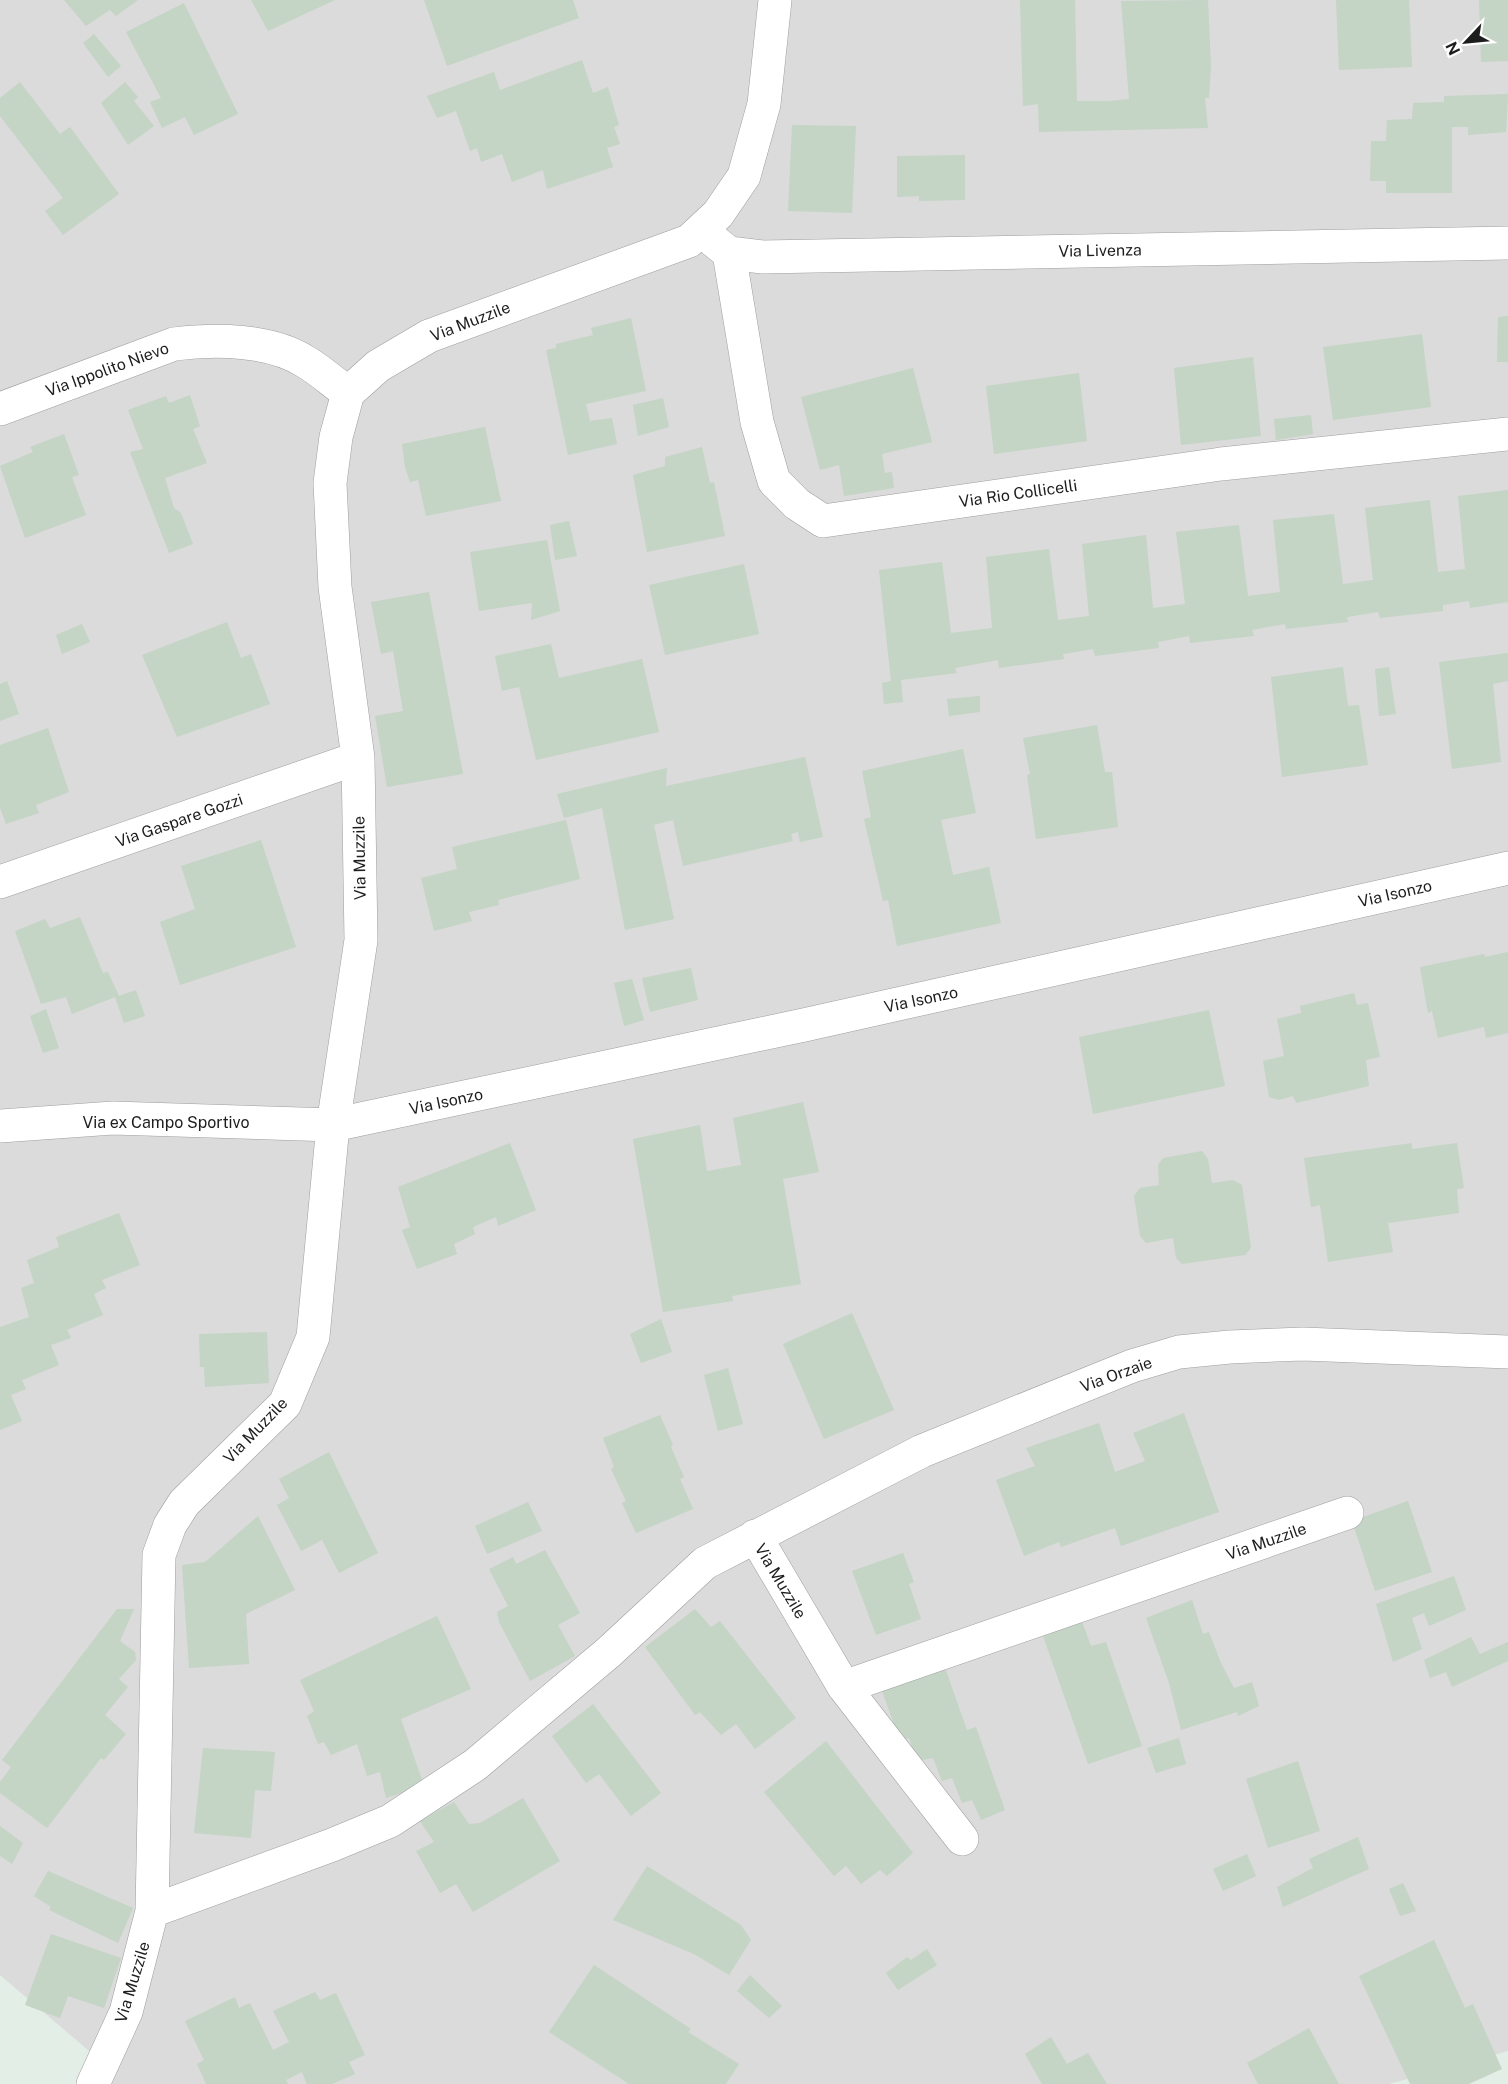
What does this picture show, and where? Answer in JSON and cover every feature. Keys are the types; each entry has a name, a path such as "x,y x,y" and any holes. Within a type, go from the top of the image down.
{"street":[{"name":"Via Muzzile","path":"93,2084 126,2012 152,1911 159,1555 170,1525 184,1503 285,1404 313,1337 333,1125 360,940 358,758 335,587 330,483 336,437 348,393 378,366 429,336 689,241 718,214 744,176 764,104 775,0"},
{"path":"703,228 729,253"},
{"name":"Via Livenza","path":"729,253 775,256 1508,243"},
{"name":"Via Rio Collicelli","path":"729,253 757,422 774,481 796,504 823,521 1221,464 1508,434"},
{"name":"Via Ippolito Nievo","path":"0,410 174,344 229,340 276,351 305,361 348,393"},
{"name":"Via Gaspare Gozzi","path":"0,882 358,758"},
{"name":"Via Isonzo","path":"333,1125 804,1025 1508,868"},
{"name":"Via ex Campo Sportivo","path":"0,1126 113,1118 333,1125"},
{"name":"Via Orzaie","path":"754,1536 922,1451 1132,1366 1179,1353 1230,1347 1303,1344 1508,1353"},
{"name":"Via Muzzile","path":"844,1687 1347,1513"},
{"name":"Via Muzzile","path":"152,1911 332,1845 390,1821 475,1765 609,1652 705,1563 754,1536 844,1687 962,1839"}],"shaded area":[{"path":"0,0 1508,0 1508,2051 1389,2084 110,2084 102,2062 0,1975"}],"building":[{"path":"64,0 138,0 116,16 110,10 86,26"},
{"path":"251,0 335,0 268,31"},
{"path":"424,0 573,0 579,18 447,66"},
{"path":"1020,0 1075,0 1077,101 1110,101 1129,99 1121,1 1208,0 1211,66 1209,98 1205,98 1208,128 1039,132 1038,104 1023,106"},
{"path":"1336,0 1409,0 1412,67 1339,70"},
{"path":"1479,0 1508,0 1508,61 1481,62"},
{"path":"184,3 238,114 194,135 185,117 162,128 150,102 161,98 126,32"},
{"path":"94,34 121,66 108,77 83,43"},
{"path":"582,60 593,93 608,87 619,125 614,127 620,144 607,148 613,167 547,189 543,170 512,182 502,154 481,162 477,148 470,151 456,111 437,118 427,96 494,72 500,90"},
{"path":"20,82 60,134 70,127 119,194 63,235 45,211 63,198 0,116 0,98"},
{"path":"125,82 138,97 134,101 154,126 128,145 101,103"},
{"path":"1508,94 1506,132 1468,135 1468,127 1452,127 1452,193 1386,193 1386,181 1370,181 1371,141 1386,141 1387,120 1412,119 1413,103 1444,102 1444,96"},
{"path":"792,125 856,126 852,213 788,211"},
{"path":"965,155 965,200 919,201 919,196 897,197 897,156"},
{"path":"1508,316 1508,362 1497,362 1498,317"},
{"path":"631,318 646,391 586,404 590,421 612,418 617,444 568,455 546,350 556,348 556,344 593,335 591,328"},
{"path":"1422,334 1431,407 1333,420 1323,347"},
{"path":"1253,357 1261,436 1181,445 1174,368"},
{"path":"913,368 932,442 882,454 885,473 892,472 894,488 844,496 839,465 820,470 801,397"},
{"path":"1079,373 1087,441 994,454 986,386"},
{"path":"190,395 200,426 193,429 207,463 165,478 174,508 181,513 193,544 169,553 130,452 143,449 128,410 166,396 169,403"},
{"path":"663,398 669,427 638,436 633,405"},
{"path":"1311,415 1313,434 1276,440 1274,419"},
{"path":"485,427 501,501 426,516 418,480 410,482 405,467 402,444"},
{"path":"64,434 79,475 72,477 86,515 25,538 0,466 33,452 30,447"},
{"path":"702,447 710,483 714,482 725,536 647,552 633,475 665,466 665,457"},
{"path":"1508,490 1508,602 1470,608 1469,601 1443,605 1443,611 1380,618 1378,612 1347,617 1348,622 1286,629 1285,624 1252,630 1254,636 1190,643 1189,636 1158,642 1159,648 1095,656 1093,649 1063,654 1064,659 999,668 998,660 955,668 957,673 901,680 903,702 884,704 882,683 891,681 879,570 942,562 951,633 992,628 986,557 1049,549 1058,620 1089,616 1082,544 1146,535 1153,608 1185,604 1176,532 1239,525 1248,596 1280,592 1273,520 1334,514 1343,584 1373,580 1365,508 1430,500 1438,572 1465,569 1458,496"},
{"path":"569,521 577,556 555,560 550,525"},
{"path":"547,540 560,611 531,620 532,603 479,611 470,552"},
{"path":"744,564 759,634 665,655 649,585"},
{"path":"429,592 463,774 387,787 375,716 403,711 393,651 381,654 371,602"},
{"path":"227,622 241,658 251,654 270,704 177,737 142,655"},
{"path":"82,624 90,642 62,654 56,635"},
{"path":"551,644 559,678 642,659 659,732 536,760 519,687 502,691 495,656"},
{"path":"1508,653 1508,681 1493,684 1501,762 1452,769 1439,662"},
{"path":"1343,667 1348,706 1359,705 1368,765 1282,777 1271,677"},
{"path":"1389,667 1396,714 1379,716 1375,669"},
{"path":"7,681 19,714 0,721 0,684"},
{"path":"980,696 980,712 949,716 947,699"},
{"path":"1097,725 1105,772 1112,772 1118,827 1036,839 1027,775 1030,774 1023,738"},
{"path":"48,728 69,792 36,805 39,813 6,824 0,808 0,745"},
{"path":"963,749 976,813 941,820 953,875 989,867 1001,923 897,946 888,900 883,901 864,819 871,817 862,771"},
{"path":"805,757 823,837 800,842 798,832 791,834 793,841 683,866 673,820 654,825 674,919 625,930 602,808 564,818 557,794 667,768 666,786"},
{"path":"566,820 580,879 498,900 499,905 469,912 472,921 434,931 421,878 457,869 452,847"},
{"path":"261,840 296,947 180,985 160,922 195,909 181,866"},
{"path":"80,917 103,973 108,972 119,996 136,990 145,1016 124,1023 115,997 72,1014 66,997 41,1004 15,931 45,919 50,928"},
{"path":"1508,952 1508,1033 1486,1038 1484,1027 1438,1038 1432,1011 1428,1013 1420,967 1484,954 1485,957"},
{"path":"691,968 698,1000 650,1012 642,978"},
{"path":"632,979 644,1020 624,1026 614,983"},
{"path":"1354,993 1357,1005 1368,1003 1380,1057 1366,1060 1369,1086 1296,1103 1293,1096 1279,1100 1269,1097 1263,1061 1284,1056 1277,1019 1301,1013 1300,1006"},
{"path":"46,1009 59,1048 43,1053 30,1016"},
{"path":"1209,1010 1225,1086 1093,1114 1079,1037"},
{"path":"803,1102 819,1172 783,1179 801,1284 732,1296 733,1301 663,1312 633,1139 700,1125 707,1171 741,1165 733,1118"},
{"path":"510,1143 536,1210 498,1226 496,1217 473,1227 475,1234 454,1244 457,1254 417,1269 402,1230 410,1227 398,1187"},
{"path":"1412,1143 1412,1149 1457,1143 1464,1188 1457,1189 1459,1213 1388,1223 1393,1252 1328,1262 1320,1205 1311,1207 1304,1158"},
{"path":"1202,1151 1208,1159 1212,1183 1233,1180 1242,1185 1251,1248 1245,1255 1182,1264 1176,1258 1173,1238 1146,1243 1140,1236 1134,1196 1140,1188 1159,1185 1158,1165 1163,1158"},
{"path":"119,1213 140,1265 102,1280 106,1288 94,1294 103,1315 67,1330 71,1338 51,1345 59,1365 22,1380 26,1389 11,1395 22,1421 0,1430 0,1327 29,1317 21,1288 34,1283 27,1260 59,1247 56,1237"},
{"path":"852,1313 894,1410 824,1439 783,1344"},
{"path":"661,1319 672,1352 641,1363 630,1334"},
{"path":"267,1332 269,1383 205,1387 204,1367 200,1367 199,1334"},
{"path":"728,1368 743,1424 718,1431 704,1375"},
{"path":"1184,1413 1219,1512 1121,1546 1115,1528 1061,1547 1059,1542 1024,1556 996,1480 1035,1466 1026,1448 1099,1423 1115,1472 1145,1461 1133,1433"},
{"path":"660,1415 684,1477 680,1479 693,1509 636,1533 622,1503 626,1501 611,1469 614,1467 603,1438"},
{"path":"329,1452 378,1553 339,1573 322,1540 301,1551 277,1505 289,1498 279,1479"},
{"path":"1408,1501 1432,1572 1375,1591 1352,1521"},
{"path":"528,1502 542,1531 487,1554 475,1526"},
{"path":"258,1516 295,1590 246,1614 249,1664 189,1668 182,1565 205,1562"},
{"path":"545,1550 580,1613 558,1625 575,1656 530,1681 499,1622 497,1612 508,1606 489,1569 513,1557 516,1564"},
{"path":"903,1553 914,1582 909,1584 921,1619 876,1635 852,1571"},
{"path":"1454,1576 1466,1610 1429,1626 1424,1613 1412,1618 1422,1649 1393,1662 1376,1604"},
{"path":"1192,1600 1203,1634 1209,1632 1234,1688 1252,1682 1259,1706 1238,1716 1237,1712 1181,1730 1169,1683 1146,1618"},
{"path":"117,1609 134,1609 120,1641 135,1652 136,1660 119,1679 128,1687 105,1715 126,1734 104,1760 101,1758 47,1828 0,1793 0,1782 11,1767 2,1760"},
{"path":"695,1609 711,1627 720,1621 796,1718 755,1749 736,1724 721,1735 700,1712 695,1715 645,1647"},
{"path":"437,1616 471,1689 401,1719 424,1786 386,1798 380,1772 367,1776 357,1744 331,1755 324,1742 318,1744 307,1716 314,1711 300,1680"},
{"path":"1081,1619 1091,1646 1106,1642 1142,1746 1088,1764 1042,1633"},
{"path":"1471,1637 1480,1654 1508,1642 1508,1661 1452,1687 1446,1672 1430,1678 1424,1660"},
{"path":"944,1665 967,1730 976,1727 1005,1810 981,1820 972,1800 962,1803 952,1778 942,1781 933,1758 917,1761 909,1738 900,1741 881,1688"},
{"path":"593,1704 661,1793 631,1816 599,1774 586,1783 552,1736"},
{"path":"1179,1738 1186,1764 1156,1773 1147,1748"},
{"path":"826,1741 913,1853 887,1876 880,1870 861,1884 846,1866 834,1876 764,1792"},
{"path":"203,1748 275,1752 271,1791 255,1790 251,1838 194,1833"},
{"path":"1298,1761 1320,1831 1268,1848 1246,1779"},
{"path":"523,1798 560,1861 473,1912 456,1884 440,1893 416,1851 434,1842 420,1821 454,1802 469,1824 480,1823"},
{"path":"0,1826 23,1843 12,1864 0,1856"},
{"path":"1358,1837 1369,1869 1283,1907 1277,1887 1313,1868 1309,1859"},
{"path":"1247,1854 1256,1876 1223,1891 1213,1869"},
{"path":"647,1866 741,1925 751,1940 729,1975 694,1954 613,1920"},
{"path":"48,1871 133,1908 118,1943 49,1910 51,1907 34,1896"},
{"path":"1403,1883 1416,1911 1400,1916 1389,1889"},
{"path":"51,1934 121,1958 104,2008 68,1996 60,2018 25,2005"},
{"path":"1434,1940 1465,2008 1473,2004 1502,2069 1469,2084 1410,2084 1359,1976"},
{"path":"927,1949 937,1965 898,1990 886,1973 907,1957 911,1960"},
{"path":"594,1965 691,2029 688,2032 739,2064 726,2084 629,2084 549,2032"},
{"path":"750,1975 782,2006 769,2018 737,1991"},
{"path":"315,1992 320,2000 336,1993 365,2055 349,2062 355,2074 332,2084 307,2084 302,2072 286,2080 288,2084 206,2084 197,2064 204,2060 185,2021 235,1997 239,2008 250,2003 273,2050 289,2042 273,2011"},
{"path":"1309,2028 1339,2084 1258,2084 1247,2063"},
{"path":"1051,2037 1067,2064 1088,2053 1107,2084 1042,2084 1025,2054"}]}
